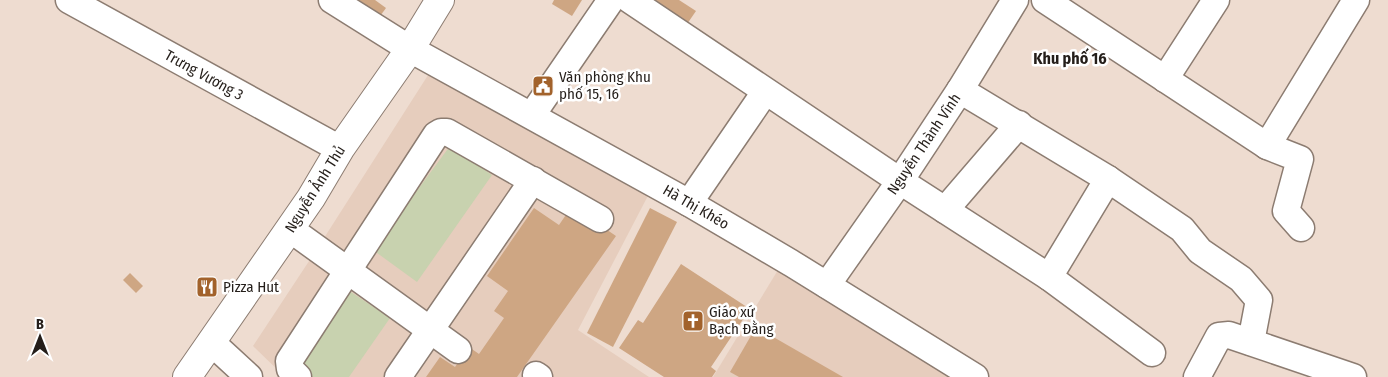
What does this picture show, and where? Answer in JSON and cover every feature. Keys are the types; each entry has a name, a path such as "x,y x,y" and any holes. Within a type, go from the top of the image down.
{"main road":[{"name":"Nguyễn Ảnh Thủ","path":"187,377 311,198 340,149 410,49 440,0"}],"street":[{"name":"Hà Thị Khéo","path":"332,0 410,49 689,203 827,285 975,377"},
{"path":"532,115 611,0"},
{"path":"630,0 900,182 1049,277 1152,353"},
{"name":"Nguyễn Thành Vĩnh","path":"827,285 900,182 960,90 1015,0"},
{"path":"1045,0 1268,146 1300,159 1286,211 1301,228"},
{"path":"1166,79 1216,0"},
{"path":"1268,146 1356,0"},
{"name":"Trưng Vương 3","path":"74,1 340,149"},
{"path":"960,90 1108,179 1182,229 1200,251 1241,279 1259,300 1251,342"},
{"path":"689,203 766,92"},
{"path":"945,210 1019,124"},
{"path":"298,377 290,369 289,361 436,135 441,132 446,132 600,219"},
{"path":"1049,277 1108,179"},
{"path":"398,377 533,180"},
{"path":"290,229 458,350"},
{"path":"1197,377 1219,336 1229,335 1353,377"},
{"path":"211,342 249,377"}],"shaded area":[{"path":"430,72 652,188 578,330 649,377 285,377 253,346"},
{"path":"781,265 967,377 713,377"}],"green space":[{"path":"450,146 492,175 417,282 373,250"},
{"path":"348,290 390,318 349,377 305,377 294,366"}],"building":[{"path":"348,0 375,0 386,8 375,23"},
{"path":"554,0 582,0 572,16 552,4"},
{"path":"648,0 679,0 696,11 683,30"},
{"path":"572,206 616,236 517,377 426,377 440,357 455,367 469,347 479,354 504,318 494,311 508,291 487,276 534,208 559,225"},
{"path":"650,208 677,222 613,347 587,333"},
{"name":"Giáo xứ Bạch Đằng","path":"681,264 750,309 711,367 716,371 712,377 664,377 619,348 638,320 643,323"},
{"path":"130,273 143,286 136,293 123,280"},
{"path":"756,327 843,377 739,377 730,372"}],"place":[{"name":"Văn phòng Khu phố 15, 16","path":"543,86"},
{"name":"Pizza Hut","path":"207,287"},
{"name":"Giáo xứ Bạch Đằng","path":"693,321"}],"district":[{"name":"Khu phố 16","path":"1070,58"}]}
